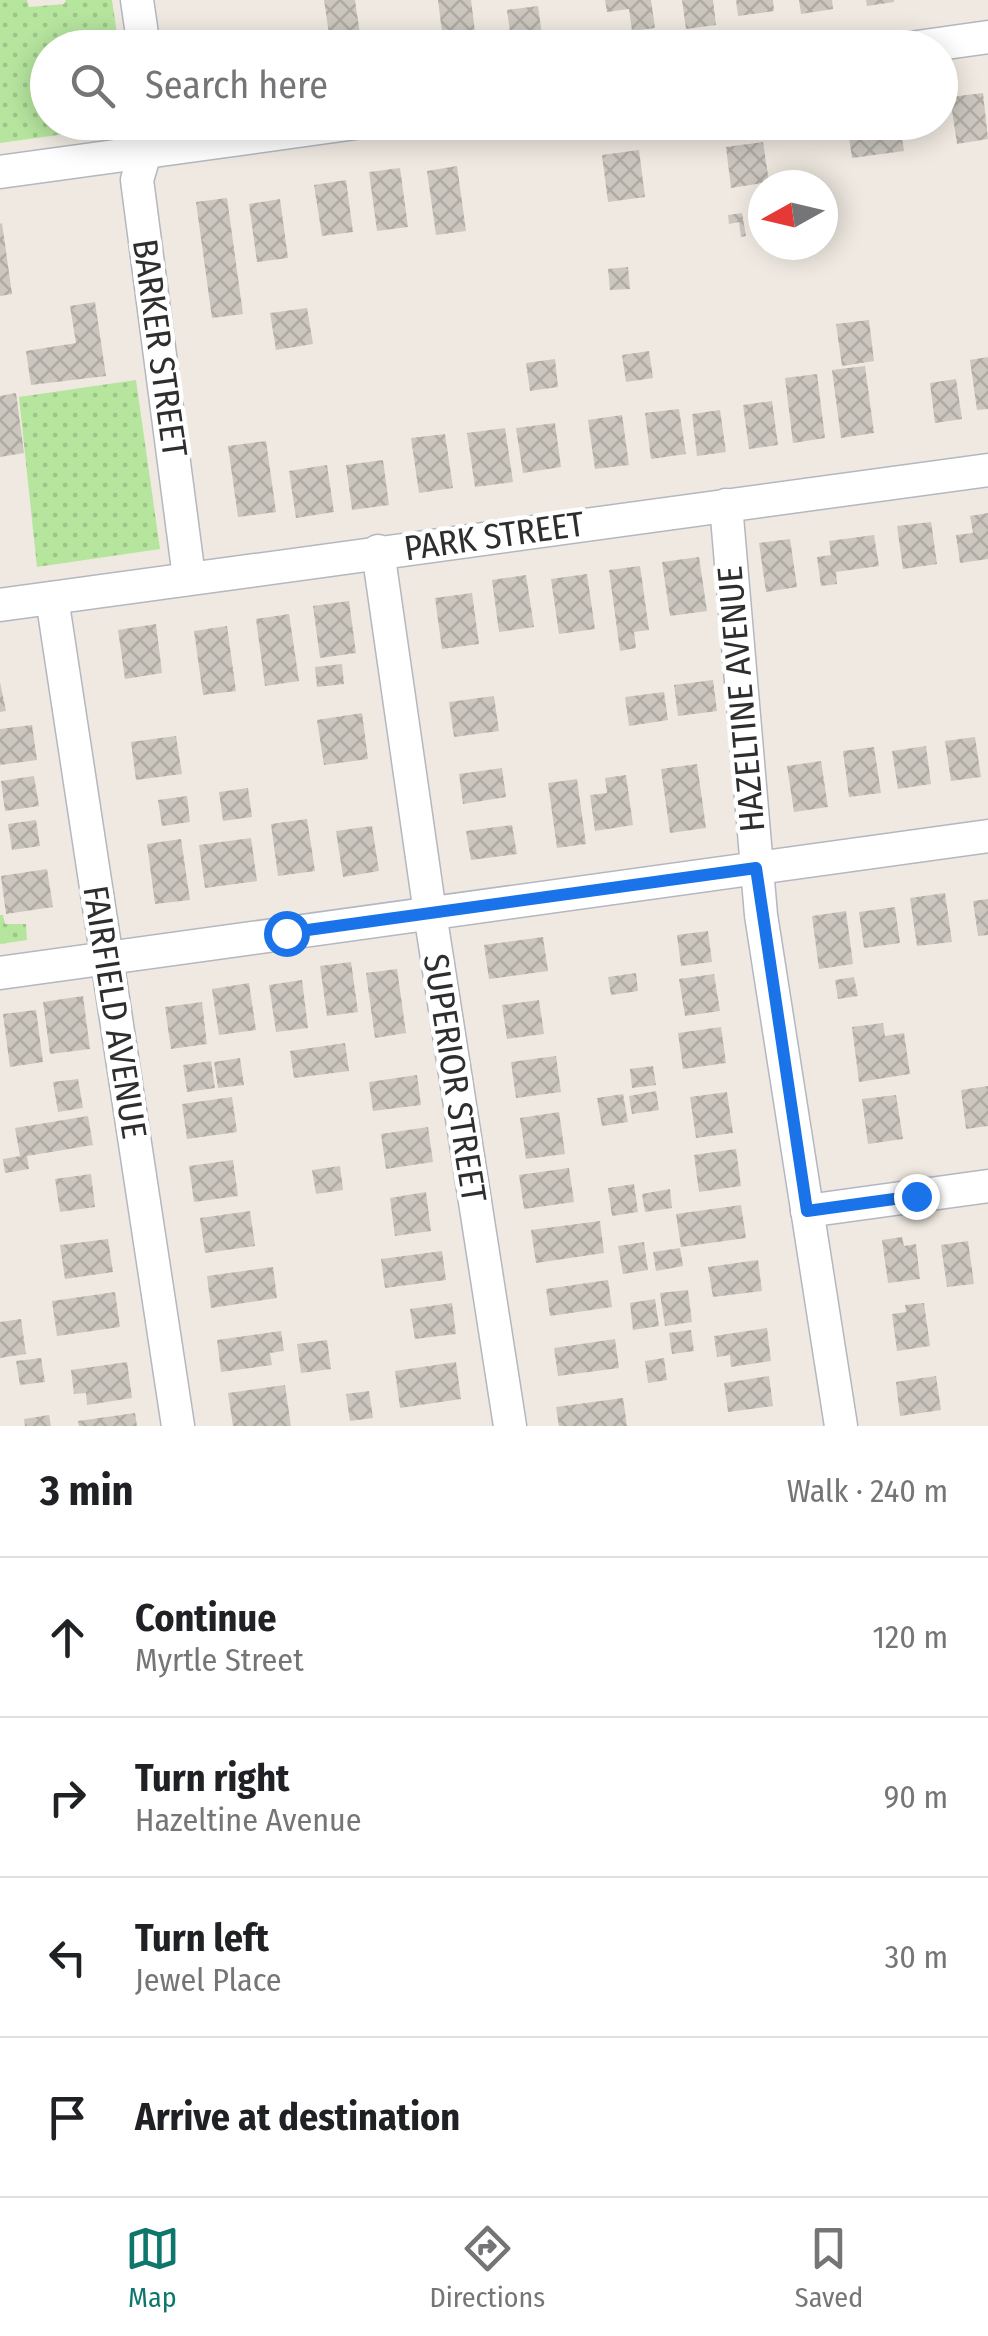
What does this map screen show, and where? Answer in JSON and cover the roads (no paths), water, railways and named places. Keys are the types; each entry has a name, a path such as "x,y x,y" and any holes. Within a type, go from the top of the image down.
{"street":[{"path":"137,0 141,30"},
{"path":"958,41 988,37"},
{"path":"0,172 141,140"},
{"name":"BARKER STREET","path":"149,140 137,180 189,577"},
{"name":"PARK STREET","path":"0,605 988,470"},
{"name":"HAZELTINE AVENUE","path":"726,504 756,868 840,1426"},
{"name":"SUPERIOR STREET","path":"378,551 510,1426"},
{"name":"FAIRFIELD AVENUE","path":"52,598 178,1426"},
{"path":"0,973 988,836"},
{"path":"807,1211 988,1186"}]}
